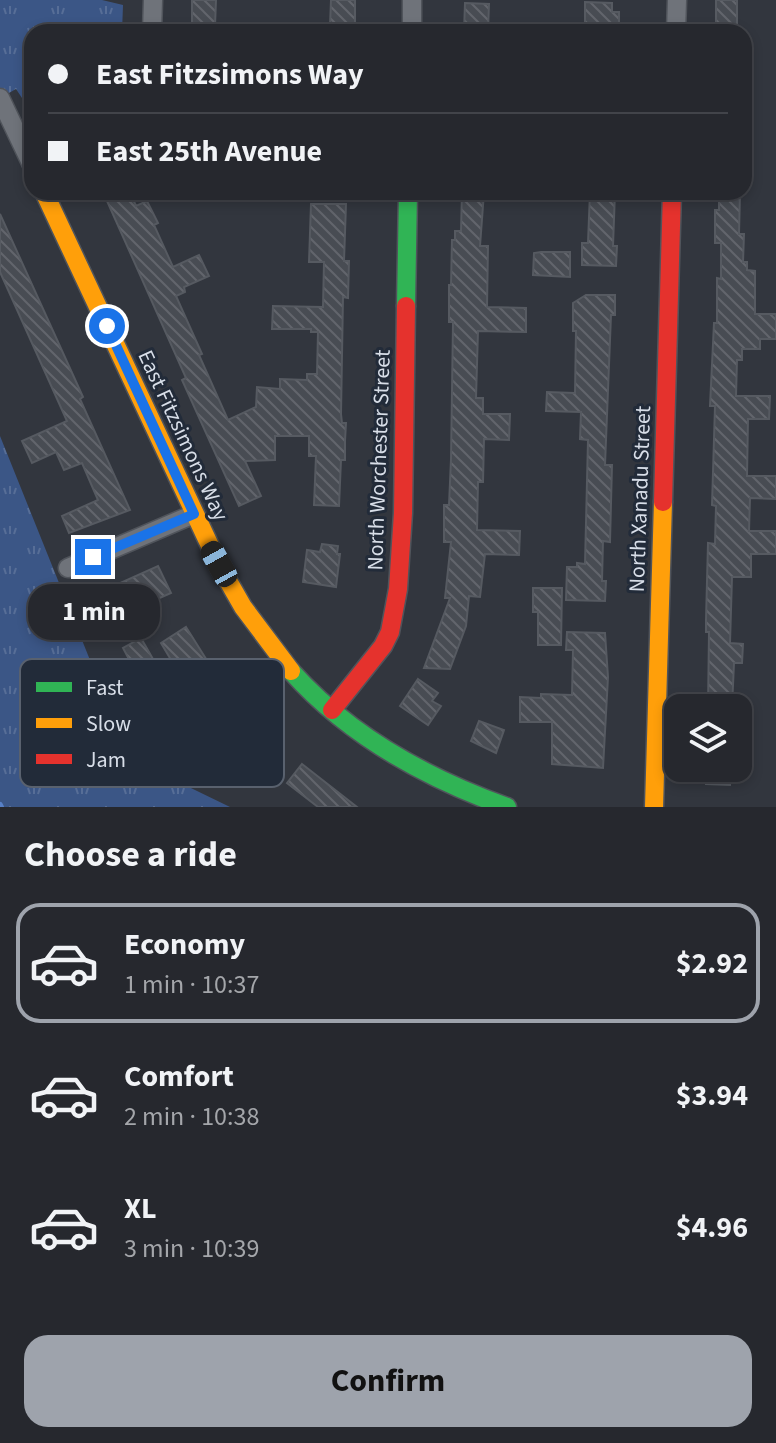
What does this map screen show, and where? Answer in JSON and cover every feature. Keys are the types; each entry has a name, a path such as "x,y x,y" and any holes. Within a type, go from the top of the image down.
{"street":[{"path":"152,24 153,0"},
{"path":"412,0 412,24"},
{"path":"676,24 677,0"},
{"path":"0,98 24,148"},
{"name":"East Fitzsimons Way","path":"48,200 194,514 242,606 282,659"},
{"name":"North Worchester Street","path":"332,710 383,646 397,600 403,513 408,200"},
{"name":"North Xanadu Street","path":"654,807 672,200"},
{"path":"68,568 194,514"},
{"name":"East Fitzsimons Way","path":"284,662 308,689 361,734 417,770 468,794 507,807"}],"green space":[{"path":"0,0 102,0 123,5 122,24 24,24 24,101 16,89 0,98"},
{"path":"0,436 90,659 20,659 20,787 189,787 230,807 0,807"}],"building":[{"path":"192,0 216,0 215,24 192,24"},
{"path":"331,0 355,0 355,24 330,24"},
{"path":"716,0 737,0 737,24 716,24"},
{"path":"585,2 612,3 612,12 619,12 619,24 585,24"},
{"path":"465,3 489,4 488,24 464,24"},
{"path":"107,200 133,200 136,206 147,201 173,267 199,255 209,276 184,287 185,292 176,296 228,420 256,407 257,387 280,389 280,379 307,380 307,374 317,374 318,332 311,332 311,329 272,329 273,306 323,307 324,262 309,262 311,204 346,204 344,261 349,261 348,298 343,297 341,414 342,423 346,423 339,506 314,505 316,456 309,456 309,436 275,436 275,460 245,461 261,496 239,506 182,380 186,378"},
{"path":"462,200 483,200 480,246 488,246 487,307 526,308 526,332 478,331 476,398 483,398 483,414 510,414 509,440 484,439 483,482 478,482 477,530 520,531 519,555 485,554 480,597 469,596 466,626 450,669 424,668 450,598 445,598 451,542 444,542 444,505 449,505 451,459 453,322 449,322 449,285 452,240 455,240 455,231 461,231"},
{"path":"590,200 615,200 613,246 617,246 616,266 582,265 582,243 588,243"},
{"path":"719,200 740,200 739,234 744,234 743,262 747,262 747,270 755,271 755,314 776,314 776,339 760,339 760,349 742,349 742,360 737,360 736,396 770,396 769,419 748,419 747,476 776,476 776,499 750,498 749,531 776,531 776,554 751,554 751,577 732,577 730,643 743,644 742,663 734,663 733,694 708,694 708,543 715,544 716,506 712,505 715,406 710,406 714,323 717,323 717,278 721,279 721,243 715,243 715,210 719,210"},
{"path":"0,214 83,397 80,399 130,510 69,533 62,516 98,500 82,463 64,470 56,452 32,463 22,441 67,421 0,272"},
{"path":"570,252 570,277 533,275 534,253"},
{"path":"586,295 615,295 615,315 611,315 605,465 612,465 610,542 603,541 605,601 566,600 567,567 585,564 588,440 580,439 581,412 546,411 547,392 575,393 573,303"},
{"path":"322,544 338,546 336,587 303,582 307,550 320,552"},
{"path":"158,566 171,593 101,624 89,597"},
{"path":"533,588 562,588 561,645 538,645 538,612 533,612"},
{"path":"186,627 206,659 170,659 161,643"},
{"path":"567,632 605,633 608,677 603,768 552,764 552,722 520,722 520,697 572,695 573,650 566,650"},
{"path":"141,638 153,659 129,659 123,648"},
{"path":"418,679 438,693 432,701 441,706 428,725 400,706"},
{"path":"479,721 504,730 496,753 471,741"},
{"path":"302,764 357,807 318,807 287,783"},
{"path":"706,782 730,782 730,785"}],"traffic: fast":[{"path":"406,306 408,200"},
{"path":"291,671 338,716 363,735 447,783 507,807"}],"traffic: slow":[{"path":"48,200 219,565 243,607 282,659"},
{"path":"654,807 663,502"},
{"path":"284,662 291,671"}],"traffic: jam":[{"path":"663,502 672,200"},
{"path":"332,710 383,646 390,632 398,589 403,513 406,306"}],"route":[{"path":"93,557 194,514 107,326"}]}
